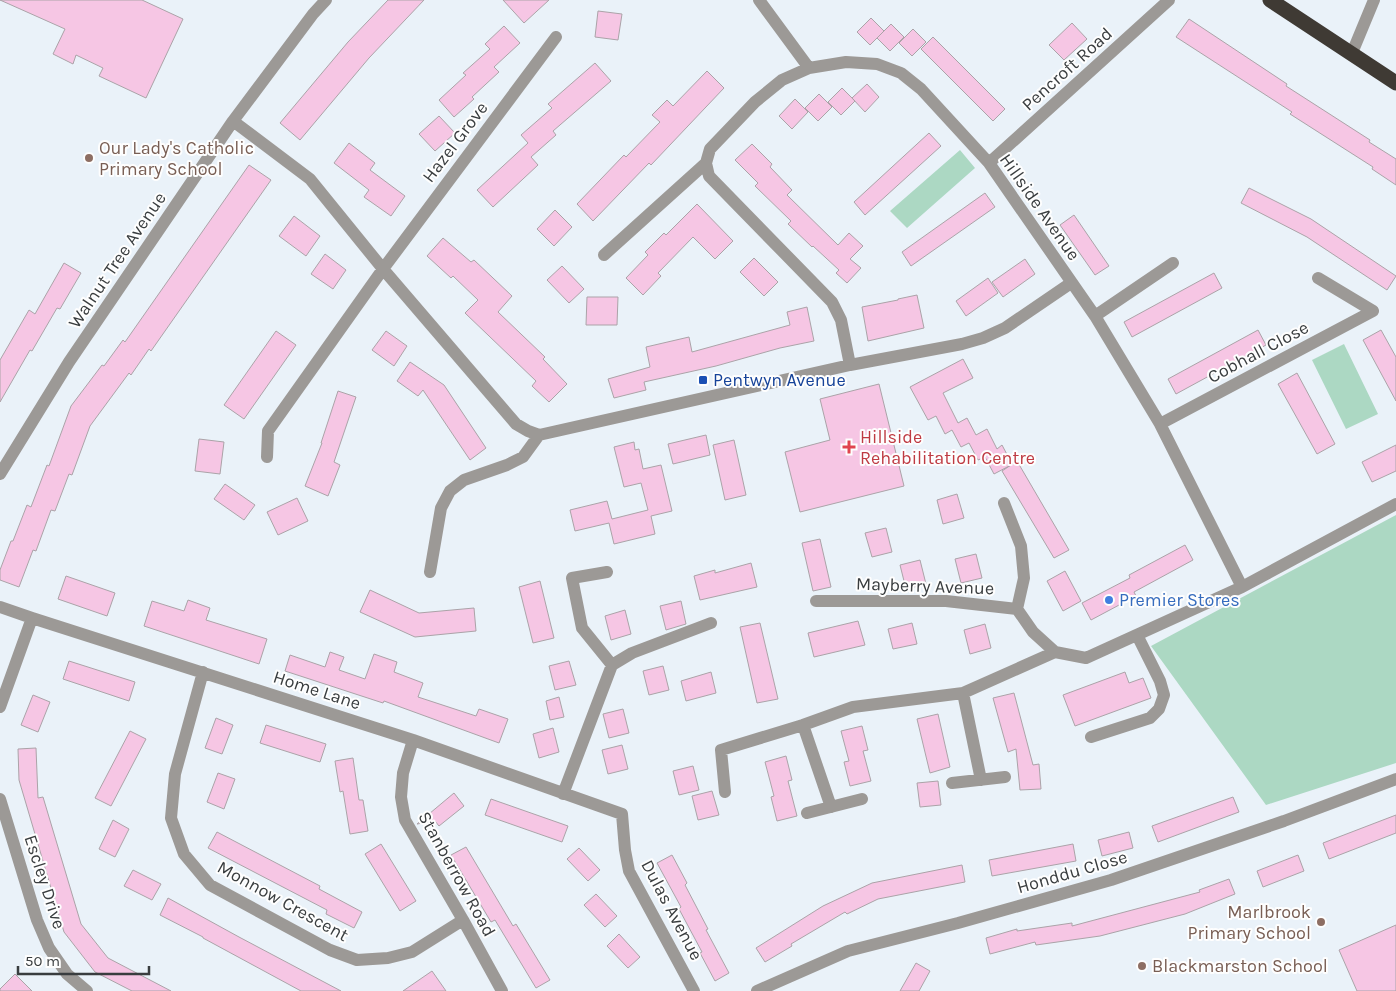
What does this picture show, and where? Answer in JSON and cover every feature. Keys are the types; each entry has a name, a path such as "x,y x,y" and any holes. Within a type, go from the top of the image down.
{"highway":[{"path":"1270,0 1396,83"}],"street":[{"name":"Walnut Tree Avenue","path":"0,474 69,362 234,122 313,14 326,0"},
{"path":"759,0 809,68"},
{"name":"Pencroft Road","path":"989,163 1169,0"},
{"path":"1352,54 1374,0"},
{"name":"Hazel Grove","path":"267,457 268,431 383,269 556,37"},
{"name":"Hillside Avenue","path":"604,255 706,164 710,149 755,102 782,80 809,68 846,62 876,64 901,73 922,89 989,163 1095,316 1160,424 1242,587"},
{"path":"234,122 310,179 383,269 516,424 528,432 539,436 850,365 962,344 983,338 1005,328 1071,283"},
{"path":"706,164 709,176 832,302 841,320 850,365"},
{"path":"1095,316 1173,263"},
{"name":"Cobhall Close","path":"1160,424 1373,311 1318,278"},
{"path":"430,572 441,508 450,491 464,480 524,457 539,436"},
{"path":"1004,503 1021,546 1024,578 1017,609"},
{"path":"725,792 721,750 803,725 853,707 962,693 1055,652 1086,658 1242,587 1396,504"},
{"path":"607,572 572,578 582,628 612,665"},
{"name":"Mayberry Avenue","path":"816,601 946,601 1017,609 1033,632 1055,652"},
{"name":"Home Lane","path":"0,606 32,618 414,740 622,814"},
{"path":"0,707 32,618"},
{"path":"564,794 612,665 632,653 711,623"},
{"path":"1091,738 1150,718 1159,709 1164,695 1160,681 1137,634"},
{"name":"Monnow Crescent","path":"203,672 175,774 171,818 184,854 210,884 330,950 357,960 388,958 412,952 463,920"},
{"path":"962,693 981,780"},
{"path":"803,725 831,807"},
{"name":"Stanberrow Road","path":"414,740 403,773 400,797 405,820 502,991"},
{"path":"952,784 1005,776"},
{"name":"Honddu Close","path":"757,991 848,950 1111,880 1284,821 1396,779"},
{"name":"Escley Drive","path":"0,799 38,920 49,948 67,974 87,991"},
{"path":"807,813 862,799"},
{"name":"Dulas Avenue","path":"622,814 624,850 629,871 694,991"}],"green space":[{"path":"960,150 975,168 907,228 890,211"},
{"path":"1344,344 1378,414 1346,429 1312,360"},
{"path":"1396,515 1396,763 1266,805 1151,646"}],"building":[{"path":"0,0 142,0 183,19 146,98 99,76 103,68 76,55 73,64 53,54 65,29"},
{"path":"388,0 424,0 369,58 300,140 280,123 348,42"},
{"path":"503,0 549,0 524,23"},
{"path":"598,11 622,14 618,40 595,37"},
{"path":"871,18 884,31 870,45 857,32"},
{"path":"1189,19 1396,159 1396,185 1372,169 1373,167 1290,114 1292,112 1176,37"},
{"path":"1072,23 1087,39 1064,60 1049,45"},
{"path":"891,24 904,37 890,51 877,38"},
{"path":"504,26 520,43 494,67 499,72 454,117 439,100 466,75 463,73 490,49 485,44"},
{"path":"913,29 926,42 912,56 899,43"},
{"path":"933,37 1005,109 993,121 921,49"},
{"path":"595,63 611,81 553,131 556,135 531,157 538,165 493,207 477,190 528,143 521,135 552,108 548,104"},
{"path":"707,71 724,88 651,165 649,163 593,221 577,204 624,155 626,157 660,122 652,115 667,100 673,106"},
{"path":"867,84 879,97 865,112 852,98"},
{"path":"842,88 855,101 841,115 828,102"},
{"path":"819,94 832,107 818,121 805,108"},
{"path":"795,99 808,112 792,129 779,116"},
{"path":"439,116 455,133 435,151 419,134"},
{"path":"929,133 941,146 865,215 854,202"},
{"path":"349,143 375,163 370,170 405,196 391,216 364,197 369,190 334,163"},
{"path":"752,144 772,164 770,167 792,190 787,195 838,245 849,233 863,246 850,259 861,268 847,283 836,273 839,270 788,224 791,221 755,186 758,183 735,160"},
{"path":"249,165 271,180 151,351 149,349 131,375 129,373 90,426 72,475 69,474 55,511 51,510 36,551 33,550 19,587 0,580 0,570 11,541 13,541 27,505 31,507 47,465 49,466 71,406 123,340 125,342"},
{"path":"1249,188 1311,219 1396,276 1387,290 1307,237 1241,203"},
{"path":"985,193 995,207 911,266 902,252"},
{"path":"697,204 733,241 715,259 693,237 658,273 661,276 643,295 626,278 648,255 645,252 664,233 666,235"},
{"path":"555,210 572,227 554,246 537,229"},
{"path":"1074,215 1109,266 1095,275 1060,225"},
{"path":"294,216 320,236 306,256 279,236"},
{"path":"443,238 471,262 474,260 512,296 498,312 545,357 543,359 567,384 549,402 532,386 536,381 465,313 478,300 453,276 451,278 427,256"},
{"path":"325,254 346,270 333,289 311,274"},
{"path":"754,258 778,282 764,296 740,272"},
{"path":"1025,259 1035,274 1003,297 992,282"},
{"path":"64,263 81,273 60,309 57,308 32,351 30,350 0,402 0,360 29,310 35,314"},
{"path":"562,266 584,289 569,303 547,280"},
{"path":"1214,273 1222,288 1132,337 1124,322"},
{"path":"988,278 998,293 966,316 956,301"},
{"path":"917,295 924,328 868,341 862,307"},
{"path":"587,297 618,297 617,325 586,325"},
{"path":"807,307 814,341 644,382 646,390 614,398 608,379 650,367 646,347 689,337 692,352 790,325 787,312"},
{"path":"1258,330 1266,345 1176,394 1168,379"},
{"path":"1381,330 1396,357 1396,401 1363,340"},
{"path":"276,331 296,345 244,419 224,405"},
{"path":"386,331 407,346 394,366 372,350"},
{"path":"963,359 973,378 943,393 958,423 967,418 976,435 987,429 997,449 1002,445 1012,464 1017,461 1069,550 1054,558 1002,471 1011,465 994,474 985,457 978,460 969,443 961,447 952,430 945,434 936,416 928,420 910,387"},
{"path":"410,362 444,385 486,448 470,460 423,390 418,396 397,381"},
{"path":"1297,373 1335,444 1317,454 1278,384"},
{"name":"Hillside Rehabilitation Centre","path":"879,384 904,486 800,512 785,452 830,440 820,399"},
{"path":"338,391 356,397 334,462 340,465 328,496 305,486 322,443"},
{"path":"706,435 710,455 673,464 668,444"},
{"path":"199,439 224,442 220,474 195,471"},
{"path":"734,440 746,495 725,500 713,445"},
{"path":"634,442 635,450 639,449 643,469 661,465 672,511 651,516 655,534 614,544 609,523 575,531 570,510 607,501 612,519 648,510 641,483 624,487 614,447"},
{"path":"1396,445 1396,471 1372,482 1362,462"},
{"path":"225,484 255,505 244,520 214,499"},
{"path":"957,494 964,518 943,524 937,500"},
{"path":"297,498 308,521 278,535 267,512"},
{"path":"886,528 892,552 872,557 865,533"},
{"path":"820,539 831,587 813,591 802,543"},
{"path":"1185,545 1193,560 1134,592 1136,596 1091,620 1082,603 1130,578 1129,575"},
{"path":"976,554 982,578 961,583 955,559"},
{"path":"920,560 926,584 906,589 900,565"},
{"path":"751,563 757,587 700,600 694,576 715,570 715,573"},
{"path":"1065,571 1081,601 1063,611 1047,581"},
{"path":"66,576 115,593 107,616 58,599"},
{"path":"540,581 554,638 533,643 519,587"},
{"path":"370,590 419,613 474,608 476,631 415,637 360,612"},
{"path":"188,600 210,608 206,620 267,639 259,664 144,626 152,601 184,611"},
{"path":"681,601 686,624 666,630 660,606"},
{"path":"625,610 631,634 611,640 605,616"},
{"path":"858,621 865,645 814,657 808,633"},
{"path":"760,623 778,699 757,703 740,627"},
{"path":"912,623 917,644 893,649 888,629"},
{"path":"985,624 991,648 970,654 964,630"},
{"path":"330,652 344,657 339,670 365,679 374,654 397,662 394,672 423,683 418,697 476,716 479,709 508,719 499,743 384,701 383,703 285,671 290,655 325,667"},
{"path":"69,661 135,682 129,701 63,679"},
{"path":"569,661 576,685 555,690 549,666"},
{"path":"663,666 669,690 649,695 643,671"},
{"path":"711,672 716,693 686,701 681,681"},
{"path":"1125,672 1129,683 1143,678 1151,698 1075,726 1063,695"},
{"path":"1014,693 1033,765 1039,764 1041,789 1020,790 1016,749 1008,752 993,698"},
{"path":"33,695 50,702 38,732 21,725"},
{"path":"559,697 564,717 550,720 546,701"},
{"path":"623,709 629,733 609,738 603,714"},
{"path":"938,714 950,767 930,773 917,719"},
{"path":"216,718 233,725 222,754 205,748"},
{"path":"266,725 326,744 320,762 260,743"},
{"path":"862,726 868,750 863,751 871,781 850,786 844,762 849,761 841,731"},
{"path":"553,728 559,752 539,758 533,734"},
{"path":"130,731 146,739 111,806 95,798"},
{"path":"622,745 628,769 608,774 602,750"},
{"path":"36,748 38,798 43,797 81,924 108,958 171,991 132,991 95,972 64,932 19,780 18,749"},
{"path":"786,756 792,780 788,781 797,816 777,821 771,797 774,796 765,762"},
{"path":"353,758 359,800 363,800 368,831 350,834 343,791 340,792 335,761"},
{"path":"693,766 699,790 679,795 673,771"},
{"path":"218,773 235,779 224,809 207,802"},
{"path":"938,781 941,805 920,807 917,783"},
{"path":"712,791 719,815 698,820 692,796"},
{"path":"454,793 464,806 439,826 435,821 417,824"},
{"path":"1233,797 1239,812 1158,842 1152,826"},
{"path":"491,799 568,826 562,842 485,815"},
{"path":"1396,815 1396,833 1329,859 1323,843"},
{"path":"113,820 129,829 115,857 99,849"},
{"path":"217,832 320,886 319,889 362,912 354,928 326,914 327,910 208,848"},
{"path":"1129,832 1133,848 1102,856 1098,840"},
{"path":"381,844 416,901 400,911 365,854"},
{"path":"1073,844 1076,861 992,876 989,860"},
{"path":"466,847 513,926 516,924 550,980 536,988 495,920 491,922 451,855"},
{"path":"579,848 600,870 588,881 567,859"},
{"path":"672,855 708,929 706,930 729,973 715,981 679,909 681,907 657,863"},
{"path":"1298,855 1304,871 1263,887 1257,871"},
{"path":"962,865 965,882 878,899 847,914 845,912 765,962 756,948 823,906 872,883"},
{"path":"133,870 161,884 152,900 124,886"},
{"path":"1229,879 1235,894 1185,914 1100,936 1036,945 1035,942 990,954 986,938 1017,929 1017,931 1072,923 1072,926 1200,892 1199,890"},
{"path":"596,894 617,916 605,927 584,905"},
{"path":"168,898 341,991 301,991 160,915"},
{"path":"1396,925 1396,991 1357,991 1339,950"},
{"path":"619,934 640,957 628,968 607,946"},
{"path":"916,963 930,971 919,991 900,991"},
{"path":"432,971 446,991 403,991"},
{"path":"15,974 32,991 0,991"}],"place":[{"name":"Our Lady's Catholic Primary School","path":"89,158"},
{"name":"Pentwyn Avenue","path":"703,380"},
{"name":"Hillside Rehabilitation Centre","path":"849,447"},
{"name":"Premier Stores","path":"1109,600"},
{"name":"Marlbrook Primary School","path":"1321,922"},
{"name":"Blackmarston School","path":"1142,966"}]}
